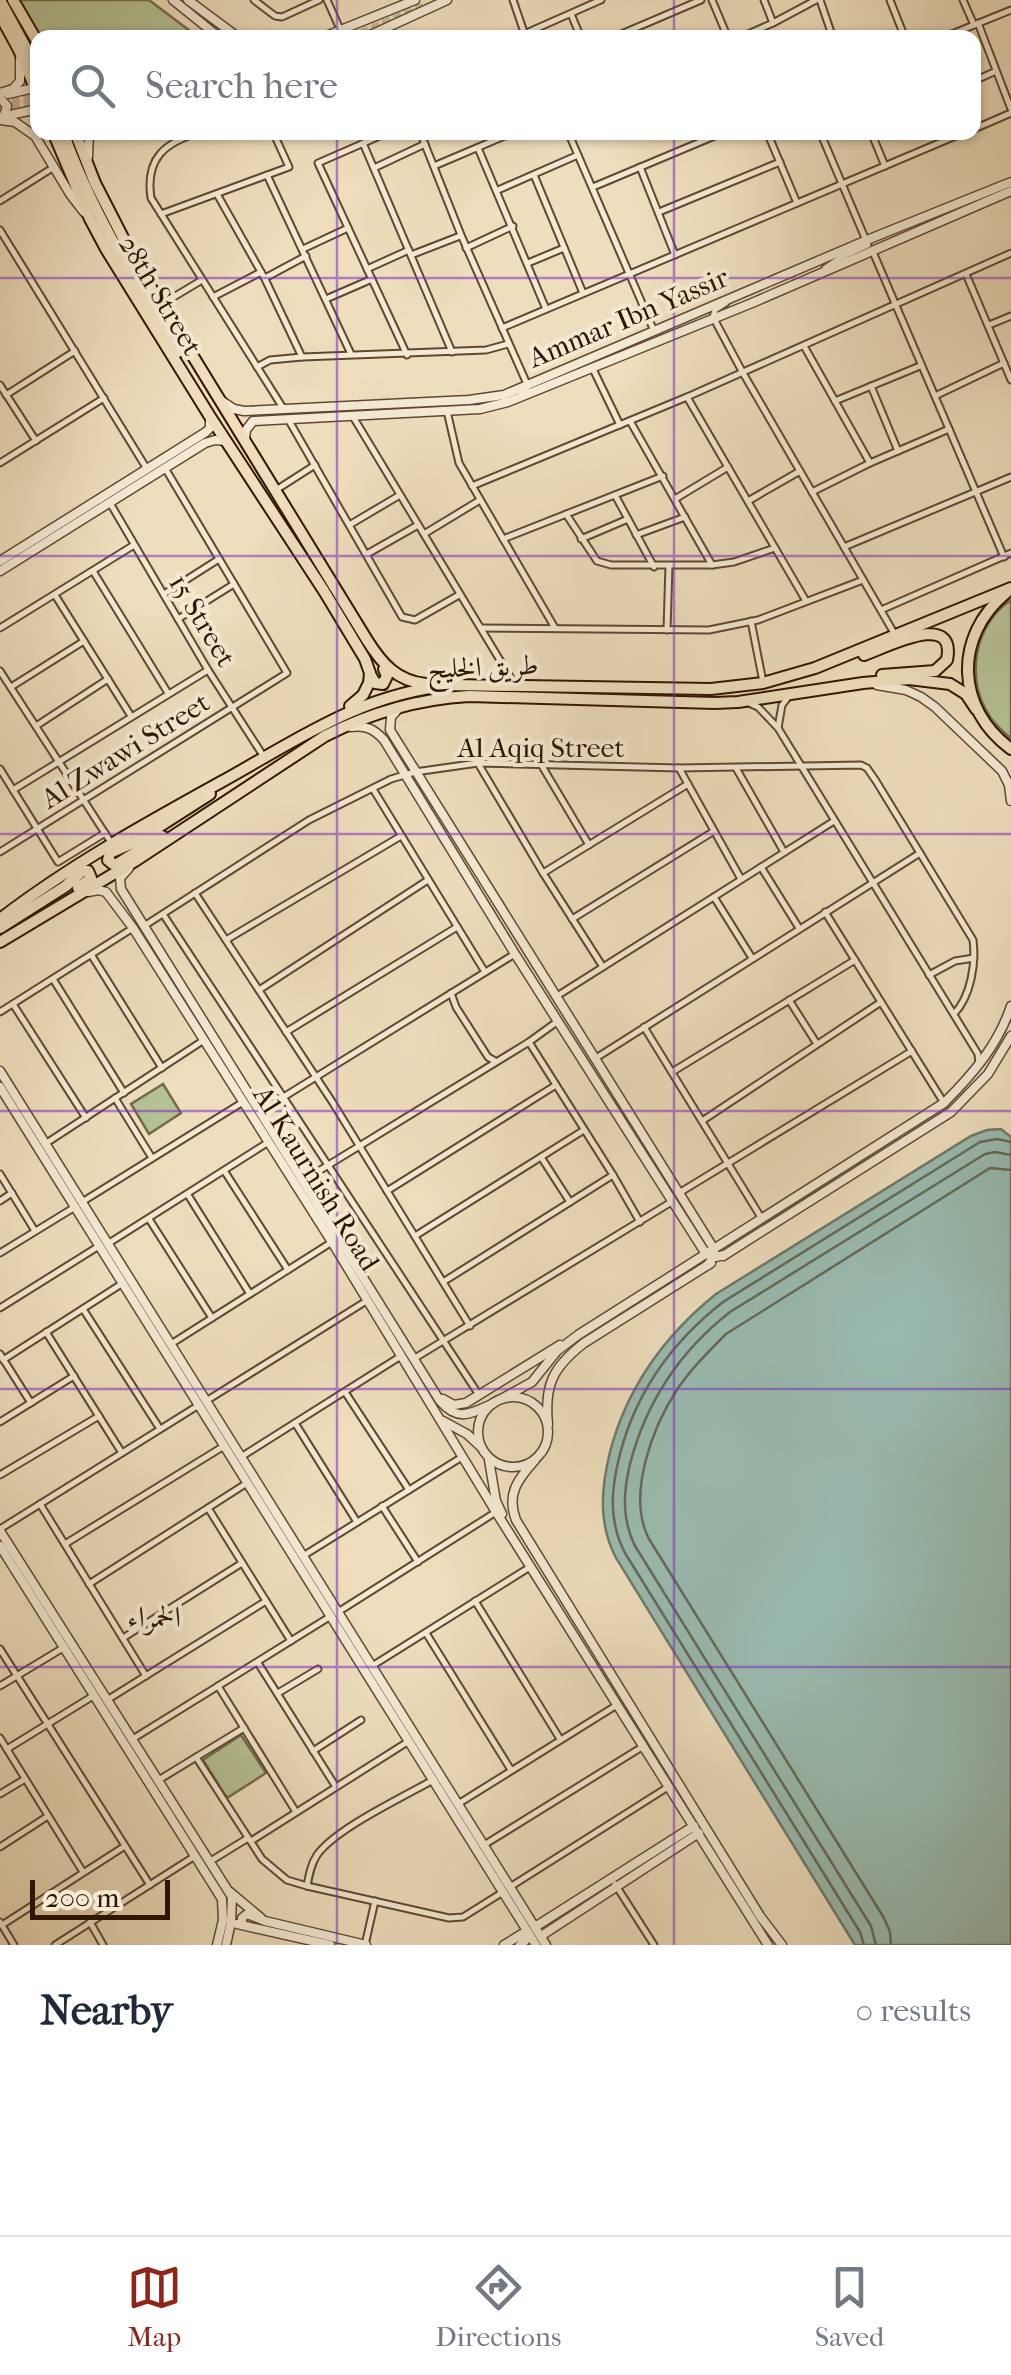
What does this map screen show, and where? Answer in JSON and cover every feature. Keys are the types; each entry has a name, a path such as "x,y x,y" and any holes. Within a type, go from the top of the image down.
{"main road":[{"path":"7,0 30,31"},
{"path":"7,0 30,42"},
{"path":"7,0 30,52"},
{"path":"0,15 30,74"},
{"name":"28th Street","path":"55,140 90,219 210,416 334,606 370,672"},
{"name":"28th Street","path":"71,140 84,186 114,245 232,439 247,472"},
{"name":"28th Street","path":"72,140 95,196 128,258 237,436 264,471"},
{"name":"28th Street","path":"74,140 118,229 162,304 376,655 404,679 452,685"},
{"path":"1011,589 989,610 975,632 969,684 976,709 997,738 1011,749"},
{"name":"طريق الخليج","path":"0,919 112,844 321,724 390,696 452,685 710,689 763,683 815,668 1011,589"},
{"path":"815,668 927,633 941,637 948,646 947,660 935,671 883,674 827,688"},
{"path":"370,672 377,685 386,682 387,676 376,655"},
{"path":"321,724 363,696 370,672"},
{"name":"طريق الخليج","path":"0,939 136,861 264,774 342,727 400,707 469,696 738,702 862,683 909,680 944,682 962,691 976,709"},
{"path":"234,775 198,804 130,846 110,853 110,862 119,863 264,774"},
{"path":"0,928 66,886 82,871 91,874 88,882 0,939"}],"street":[{"path":"173,0 210,30"},
{"path":"188,0 227,30"},
{"path":"254,0 282,17 319,0"},
{"path":"327,0 337,30"},
{"path":"347,30 415,0"},
{"path":"386,30 447,0"},
{"path":"513,0 523,30"},
{"path":"538,30 601,0"},
{"path":"631,30 701,0"},
{"path":"712,0 725,30"},
{"path":"764,0 773,23"},
{"path":"757,30 818,0 831,30"},
{"path":"890,0 903,30"},
{"path":"963,0 978,30"},
{"path":"961,30 1011,10"},
{"path":"571,14 578,30"},
{"path":"981,36 1011,111 981,126"},
{"path":"0,96 20,81 19,50"},
{"path":"981,78 996,72"},
{"path":"0,96 30,91"},
{"path":"0,96 7,106 2,117"},
{"path":"2,117 30,111"},
{"path":"2,117 30,132"},
{"path":"37,140 90,219"},
{"path":"89,140 89,166"},
{"path":"181,140 168,145 153,164 150,198 286,414 402,616 415,620 459,595"},
{"path":"161,214 288,167 277,140"},
{"path":"370,140 318,162 406,355"},
{"path":"423,140 526,384 525,392 503,403"},
{"path":"434,166 496,140"},
{"path":"571,140 654,331"},
{"path":"592,188 706,140"},
{"path":"771,140 797,203"},
{"path":"812,278 840,258 868,245 823,140"},
{"path":"875,140 886,166"},
{"path":"502,328 946,140"},
{"path":"363,143 452,352"},
{"path":"374,168 425,144"},
{"path":"478,148 546,309"},
{"path":"498,190 578,156"},
{"path":"659,212 780,162"},
{"path":"0,201 54,167"},
{"path":"640,167 675,255"},
{"path":"267,175 351,354"},
{"path":"534,175 584,294"},
{"name":"Ammar Ibn Yassir","path":"254,422 286,414 391,402 469,400 504,394 1011,182"},
{"name":"Ammar Ibn Yassir","path":"244,412 352,416 480,409 503,403 812,278 1011,191"},
{"path":"217,194 302,357"},
{"path":"466,248 513,226"},
{"path":"213,297 348,228"},
{"path":"0,230 147,469"},
{"path":"367,270 461,235"},
{"path":"528,264 564,248"},
{"path":"872,251 1007,555 881,610"},
{"path":"472,486 743,373 1011,253"},
{"path":"966,274 1011,380"},
{"path":"326,299 372,279"},
{"path":"162,304 202,280"},
{"path":"747,291 715,310 714,317 895,635"},
{"path":"990,326 1011,316"},
{"path":"257,367 270,360 302,357 486,350 508,344"},
{"path":"804,346 870,462"},
{"path":"6,395 75,351"},
{"path":"935,396 1004,363"},
{"path":"835,401 922,366"},
{"path":"593,368 620,425"},
{"path":"0,385 36,441"},
{"path":"871,386 898,451"},
{"path":"687,397 806,602"},
{"path":"0,463 104,398"},
{"path":"222,401 244,412"},
{"path":"447,410 459,462 555,628"},
{"path":"244,412 240,420 254,422 246,440"},
{"path":"0,561 206,432 210,416"},
{"path":"352,416 515,686"},
{"path":"630,421 712,565"},
{"path":"812,492 870,462 949,429"},
{"path":"206,432 212,435 210,441"},
{"path":"0,571 210,441 226,441"},
{"path":"276,490 315,464"},
{"path":"165,468 234,584 178,619"},
{"path":"675,499 728,468"},
{"path":"748,501 800,471"},
{"path":"503,539 663,476"},
{"path":"844,546 1011,477"},
{"path":"350,524 400,495"},
{"path":"616,495 654,566"},
{"path":"424,534 480,500"},
{"name":"15 Street","path":"110,502 264,757"},
{"path":"566,514 596,560 611,566 712,565 775,548"},
{"path":"636,534 685,517"},
{"path":"582,539 628,519"},
{"path":"366,554 418,525"},
{"path":"0,628 135,544"},
{"path":"164,594 220,559"},
{"path":"668,630 669,566"},
{"path":"93,570 168,693"},
{"path":"480,628 709,630 751,622 863,580"},
{"name":"Al Zwawi Street","path":"0,852 288,673 234,584"},
{"path":"55,594 130,716"},
{"path":"751,622 763,683"},
{"path":"10,688 84,641"},
{"path":"13,790 208,670"},
{"path":"0,671 112,844"},
{"path":"36,726 108,678"},
{"path":"862,683 906,690 926,701 1002,771 1011,801"},
{"path":"778,728 782,705 792,694"},
{"path":"738,702 758,707 778,728 978,1054 979,1066"},
{"path":"400,707 391,717 390,730 411,773 515,954 676,1197"},
{"path":"767,716 780,715"},
{"path":"342,727 367,727 377,732 411,773 713,1256"},
{"path":"384,740 380,730 390,730"},
{"path":"997,738 1011,758"},
{"path":"478,763 603,967"},
{"name":"Al Aqiq Street","path":"144,926 309,820 391,779 478,763 679,768 839,764 867,768 920,853"},
{"path":"542,765 589,845"},
{"path":"679,768 741,879"},
{"path":"735,768 784,852"},
{"path":"0,769 58,862 104,832"},
{"path":"543,873 688,784"},
{"path":"372,789 485,972"},
{"path":"555,998 834,820"},
{"path":"572,919 714,831"},
{"path":"226,940 401,836"},
{"path":"593,1059 920,853 973,940 974,958 964,999 954,1014"},
{"name":"Al Kaurnish Road","path":"136,861 122,876 120,886 436,1392"},
{"path":"760,867 799,928"},
{"path":"258,990 428,880"},
{"name":"Al Kaurnish Road","path":"84,893 106,892 133,928 514,1538"},
{"path":"195,893 360,1146 470,1326"},
{"path":"714,896 752,958"},
{"path":"824,912 944,1103"},
{"path":"163,914 478,1395"},
{"path":"286,1032 457,926"},
{"path":"0,1012 133,928 139,928 162,954"},
{"path":"229,1080 253,1112 261,1110 515,954"},
{"path":"91,955 162,1068"},
{"path":"929,975 954,960 974,958"},
{"path":"672,1072 855,960"},
{"path":"53,979 124,1092"},
{"path":"451,993 488,1057 497,1062"},
{"path":"789,1000 818,1045"},
{"path":"702,1121 881,1002"},
{"path":"13,1004 86,1118"},
{"path":"782,1945 760,1916 516,1520 512,1493 546,1444 549,1385 567,1357 762,1218 944,1103 979,1066 1005,1024 1011,1006"},
{"path":"304,1180 558,1022"},
{"path":"644,1027 762,1218"},
{"path":"436,1392 454,1406 466,1403 952,1112 988,1074 1011,1036"},
{"path":"46,1144 204,1040"},
{"path":"529,1042 640,1222"},
{"path":"415,1358 912,1051"},
{"path":"0,1072 78,1204 97,1226 123,1284 303,1556 409,1741 484,1845 523,1924 546,1945"},
{"path":"387,1191 556,1084"},
{"path":"0,1087 171,1344 224,1446 314,1589 372,1666 537,1938"},
{"path":"116,1098 152,1158"},
{"path":"0,1253 243,1102"},
{"path":"414,1236 584,1130"},
{"path":"0,1308 267,1143"},
{"path":"541,1157 570,1202"},
{"path":"224,1170 288,1270"},
{"path":"0,1174 35,1231"},
{"path":"443,1282 613,1175"},
{"path":"0,1200 12,1194"},
{"path":"187,1194 250,1294"},
{"path":"149,1218 212,1318"},
{"path":"171,1344 332,1242"},
{"path":"31,1402 2,1357 123,1284"},
{"path":"368,1300 0,1530 209,1862 246,1914 366,1945 375,1901"},
{"path":"84,1308 160,1429"},
{"path":"46,1332 122,1453"},
{"path":"436,1392 447,1409 468,1414 532,1382 557,1351 578,1335"},
{"path":"241,1457 401,1356"},
{"path":"0,1422 74,1376"},
{"path":"345,1391 409,1490"},
{"path":"503,1398 526,1399 536,1405 548,1424"},
{"path":"492,1404 478,1431 492,1466 496,1501 514,1538 765,1943"},
{"path":"436,1415 467,1434 495,1462 515,1467 535,1460"},
{"path":"0,1475 98,1416"},
{"path":"294,1424 357,1522"},
{"path":"65,1544 224,1446"},
{"path":"303,1556 462,1457"},
{"path":"89,1584 248,1483"},
{"path":"40,1504 146,1676"},
{"path":"382,1506 418,1562"},
{"path":"208,1508 291,1641"},
{"path":"131,1740 496,1512"},
{"path":"0,1546 222,1899 227,1921 217,1945"},
{"path":"122,1638 242,1563"},
{"path":"372,1666 531,1566"},
{"path":"108,1700 266,1601"},
{"path":"475,1601 560,1739"},
{"path":"426,1632 511,1770"},
{"path":"63,1648 94,1680"},
{"path":"0,1686 63,1648"},
{"path":"0,1649 150,1885"},
{"path":"257,1662 336,1788"},
{"path":"277,1693 318,1669"},
{"path":"218,1686 296,1812"},
{"path":"7,1749 93,1696"},
{"path":"93,1696 131,1740"},
{"path":"458,1804 617,1705"},
{"path":"313,1751 361,1720"},
{"path":"158,1781 244,1728"},
{"path":"0,1738 83,1872"},
{"path":"209,1862 409,1741"},
{"path":"484,1845 642,1746"},
{"path":"196,1757 249,1840 270,1867 288,1880 449,1918 463,1917 668,1787"},
{"path":"307,1886 318,1854 333,1838 437,1778"},
{"path":"0,1794 25,1779"},
{"path":"0,1847 48,1816"},
{"path":"504,1945 537,1938 704,1825"},
{"path":"14,1945 1,1924 124,1846"},
{"path":"55,1945 194,1856"},
{"path":"614,1883 654,1945"},
{"path":"226,1945 230,1894"},
{"path":"230,1894 265,1921"},
{"path":"242,1924 246,1914"},
{"path":"227,1921 330,1945"},
{"path":"90,1922 103,1945"},
{"path":"522,1941 523,1924"}],"green space":[{"path":"15,0 149,0 189,30 34,30"},
{"path":"1011,600 1011,739 994,722 982,701 976,669 981,637 998,610"},
{"path":"163,1084 181,1113 149,1134 131,1104"},
{"path":"241,1735 266,1773 227,1798 203,1760"}],"water":[{"path":"1001,1129 1011,1137 1011,1945 855,1945 616,1558 604,1519 607,1466 617,1428 637,1385 664,1345 697,1310 716,1294 971,1136"}],"tunnel":[{"path":"369,30 425,6"},
{"path":"0,103 30,97"},
{"path":"0,109 30,103"}],"district":[{"name":"الحمراء","path":"154,1617"}]}
